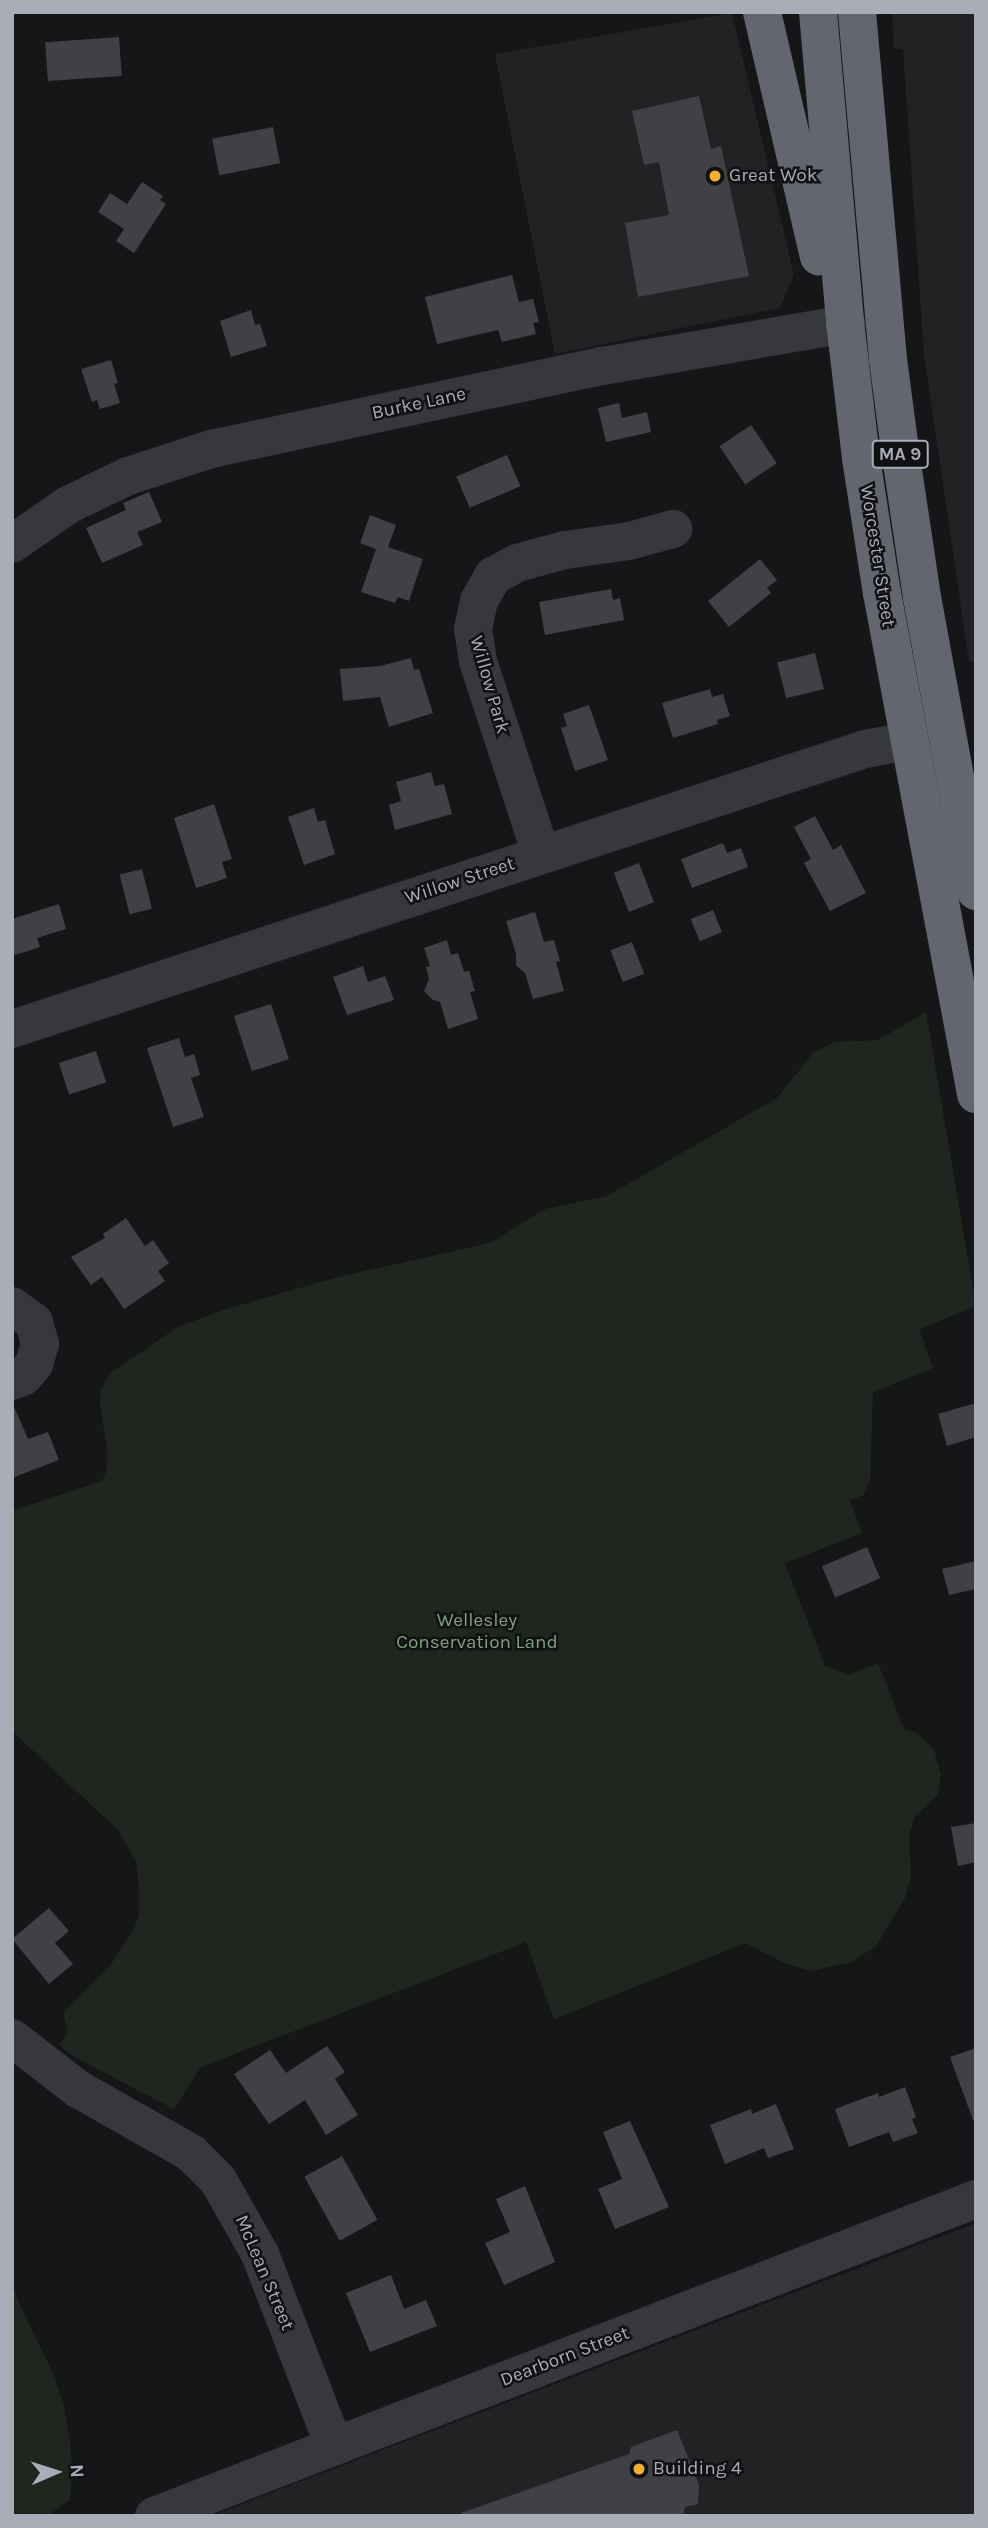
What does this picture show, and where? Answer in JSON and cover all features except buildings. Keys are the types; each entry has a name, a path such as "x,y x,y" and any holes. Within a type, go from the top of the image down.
{"highway":[{"path":"762,12 817,251 846,324"},
{"name":"Worcester Street","path":"818,12 846,324 873,536 976,1094"},
{"name":"Worcester Street","path":"856,12 897,429 922,597 976,891"}],"street":[{"name":"Burke Lane","path":"12,544 46,518 92,493 153,466 201,452 603,366 846,324"},
{"name":"Willow Park","path":"541,854 478,661 473,629 479,601 494,576 517,563 565,550 629,541 673,529"},
{"name":"Willow Street","path":"12,1029 865,749 909,741"},
{"path":"12,1306 34,1322 40,1344 34,1364 24,1376 12,1381"},
{"name":"McLean Street","path":"12,2038 78,2089 191,2153 218,2180 260,2254 334,2446"},
{"name":"Dearborn Street","path":"154,2516 976,2199"}],"shaded area":[{"path":"892,12 976,12 976,661 969,662 924,355 903,49 894,49"},
{"path":"732,13 794,275 780,308 555,354 495,54"},
{"path":"976,2223 976,2516 211,2516 317,2475"}],"green space":[{"name":"Wellesley Conservation Land","path":"926,1012 976,1306 919,1329 933,1368 873,1392 870,1480 864,1495 850,1500 862,1533 785,1563 825,1666 849,1675 878,1663 904,1729 916,1732 934,1749 941,1775 938,1795 915,1816 909,1835 911,1876 905,1898 876,1946 852,1962 810,1971 782,1962 746,1943 554,2019 526,1942 201,2067 174,2109 74,2057 59,2045 68,2032 63,2012 110,1966 134,1929 139,1914 139,1885 136,1862 118,1830 12,1731 12,1511 102,1481 107,1469 107,1450 100,1404 101,1389 110,1373 178,1327 223,1310 334,1278 490,1243 545,1209 607,1196 777,1098 813,1053 834,1042 878,1040"},
{"path":"12,2281 19,2303 54,2375 64,2407 70,2442 70,2500 47,2516 12,2516"}],"place":[{"name":"Great Wok","path":"715,176"},
{"name":"Building 4","path":"639,2469"}]}
